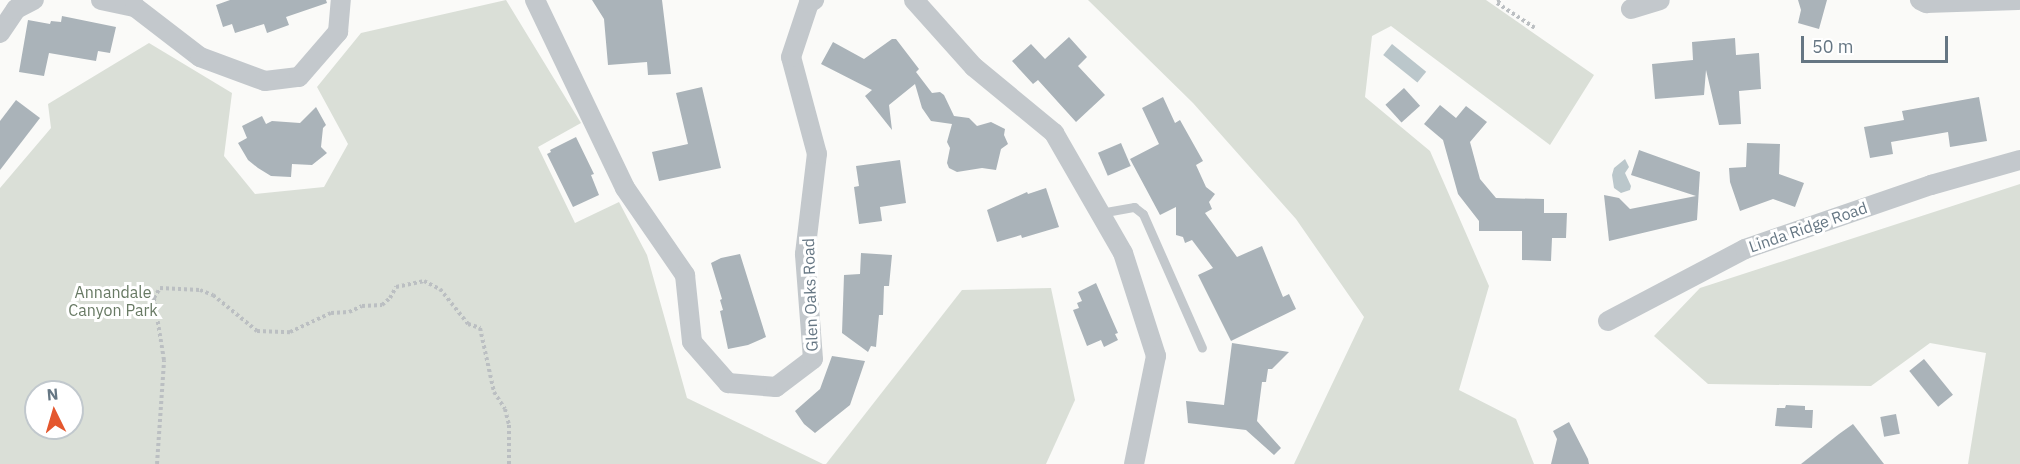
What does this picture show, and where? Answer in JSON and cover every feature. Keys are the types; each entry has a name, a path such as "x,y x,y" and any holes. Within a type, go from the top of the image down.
{"street":[{"path":"0,33 16,9 34,0"},
{"path":"101,0 135,7 200,57 265,81 299,77 338,32 341,0"},
{"name":"Glen Oaks Road","path":"535,0 625,188 685,275 692,342 728,383 776,387 813,359 806,254 816,154 791,57 809,3 814,0"},
{"path":"914,0 974,67 1054,134 1124,252 1156,356 1134,464"},
{"path":"1632,9 1660,0"},
{"path":"1920,0 1926,3 2018,0"},
{"name":"Linda Ridge Road","path":"1608,321 1744,249 1931,185 2020,160"}],"lane":[{"path":"1100,213 1134,207 1143,214 1203,348"}],"path":[{"path":"1500,0 1497,3 1535,28"},
{"path":"158,464 164,360 154,298 160,288 200,290 213,295 257,331 290,332 331,313 349,312 362,306 382,305 402,284 424,281 440,290 468,324 480,328 494,392 505,409 509,425 508,464"}],"green space":[{"name":"Annandale Canyon Park","path":"506,0 581,123 538,147 575,223 619,202 647,255 687,398 823,464 0,464 0,188 51,128 48,104 149,43 232,93 224,156 255,194 324,187 348,144 317,87 361,33"},
{"path":"1088,0 1486,0 1594,75 1550,145 1391,26 1372,36 1365,97 1430,151 1489,286 1459,390 1516,419 1534,464 1294,464 1364,317 1296,219 1193,103"},
{"path":"2020,184 2020,464 1968,464 1986,353 1930,343 1871,386 1708,384 1654,336 1700,288"},
{"path":"1051,288 1075,400 1046,464 826,464 962,290"}],"shaded area":[{"path":"1392,44 1426,72 1417,83 1383,55"},
{"path":"1625,159 1629,167 1625,173 1631,186 1630,190 1621,193 1614,188 1612,175 1614,168"}],"building":[{"path":"230,0 326,0 327,3 286,17 289,25 267,33 264,24 235,33 232,24 223,27 216,5"},
{"path":"592,0 662,0 671,74 648,75 647,62 608,65 604,19"},
{"path":"1798,0 1827,0 1819,29 1798,23 1801,10"},
{"path":"62,16 116,27 110,53 98,51 96,61 49,53 44,76 19,72 28,20 50,24 51,21 61,22"},
{"path":"1069,37 1087,57 1078,66 1105,95 1076,122 1038,80 1033,84 1012,61 1031,44 1045,59"},
{"path":"1735,38 1736,55 1759,53 1761,89 1739,91 1741,124 1719,125 1706,70 1704,95 1655,99 1652,64 1693,60 1692,42"},
{"path":"892,39 896,39 919,69 916,72 932,93 940,92 944,95 954,116 969,118 977,126 991,122 1005,129 1004,135 1008,144 1001,149 996,170 982,168 957,172 949,168 947,163 950,148 947,142 952,124 931,121 922,108 915,84 889,105 892,130 865,96 872,90 821,64 833,42 864,59"},
{"path":"702,87 721,168 659,181 652,152 688,144 676,93"},
{"path":"1404,88 1420,106 1401,123 1385,105"},
{"path":"1163,97 1175,123 1180,120 1203,161 1196,165 1206,187 1215,194 1209,202 1212,209 1205,213 1237,257 1262,246 1283,297 1289,294 1296,309 1231,341 1198,275 1213,268 1192,240 1185,243 1183,237 1176,235 1176,207 1160,215 1130,159 1159,144 1142,108"},
{"path":"1979,97 1987,141 1950,147 1948,132 1891,142 1893,154 1870,158 1864,127 1904,120 1902,111"},
{"path":"16,100 40,118 0,170 0,121"},
{"path":"1440,105 1456,118 1466,106 1487,122 1470,142 1480,179 1496,198 1544,199 1544,213 1567,213 1566,238 1552,238 1551,261 1522,260 1522,231 1479,231 1479,221 1458,194 1443,140 1424,124"},
{"path":"316,107 326,125 323,128 321,147 327,153 312,165 292,164 291,177 271,176 248,160 238,143 247,138 242,126 262,116 266,124 272,121 300,123"},
{"path":"576,137 594,174 591,175 599,195 573,207 547,154 551,152 550,150"},
{"path":"1121,143 1131,166 1108,176 1098,153"},
{"path":"1747,143 1780,144 1779,174 1804,183 1795,207 1773,199 1740,211 1730,182 1729,168 1746,167"},
{"path":"1639,150 1700,172 1697,220 1609,241 1604,195 1619,198 1630,209 1696,196 1631,175"},
{"path":"900,160 906,203 880,207 882,221 859,224 854,187 859,186 856,166"},
{"path":"1046,188 1059,227 1022,238 1021,235 997,242 987,210 1027,192 1028,194"},
{"path":"861,253 892,255 889,286 884,286 883,315 879,315 876,347 871,346 868,352 842,333 844,275 860,274"},
{"path":"740,254 766,337 748,345 728,349 720,311 723,310 720,300 722,299 711,263 721,258"},
{"path":"1096,283 1118,333 1115,334 1118,340 1104,347 1101,340 1087,346 1073,310 1079,308 1077,303 1082,301 1078,292"},
{"path":"1232,343 1289,352 1272,369 1268,369 1266,382 1262,382 1257,421 1281,448 1274,455 1246,430 1188,423 1186,401 1224,405"},
{"path":"832,356 865,361 850,405 815,433 804,424 795,411 820,389"},
{"path":"1924,359 1953,395 1938,407 1909,371"},
{"path":"1786,405 1805,406 1805,410 1813,410 1812,428 1775,426 1777,408 1785,408"},
{"path":"1896,414 1900,434 1884,437 1880,417"},
{"path":"1569,422 1589,464 1551,464 1557,439 1553,431"},
{"path":"1853,424 1884,464 1801,464 1839,434"}]}
